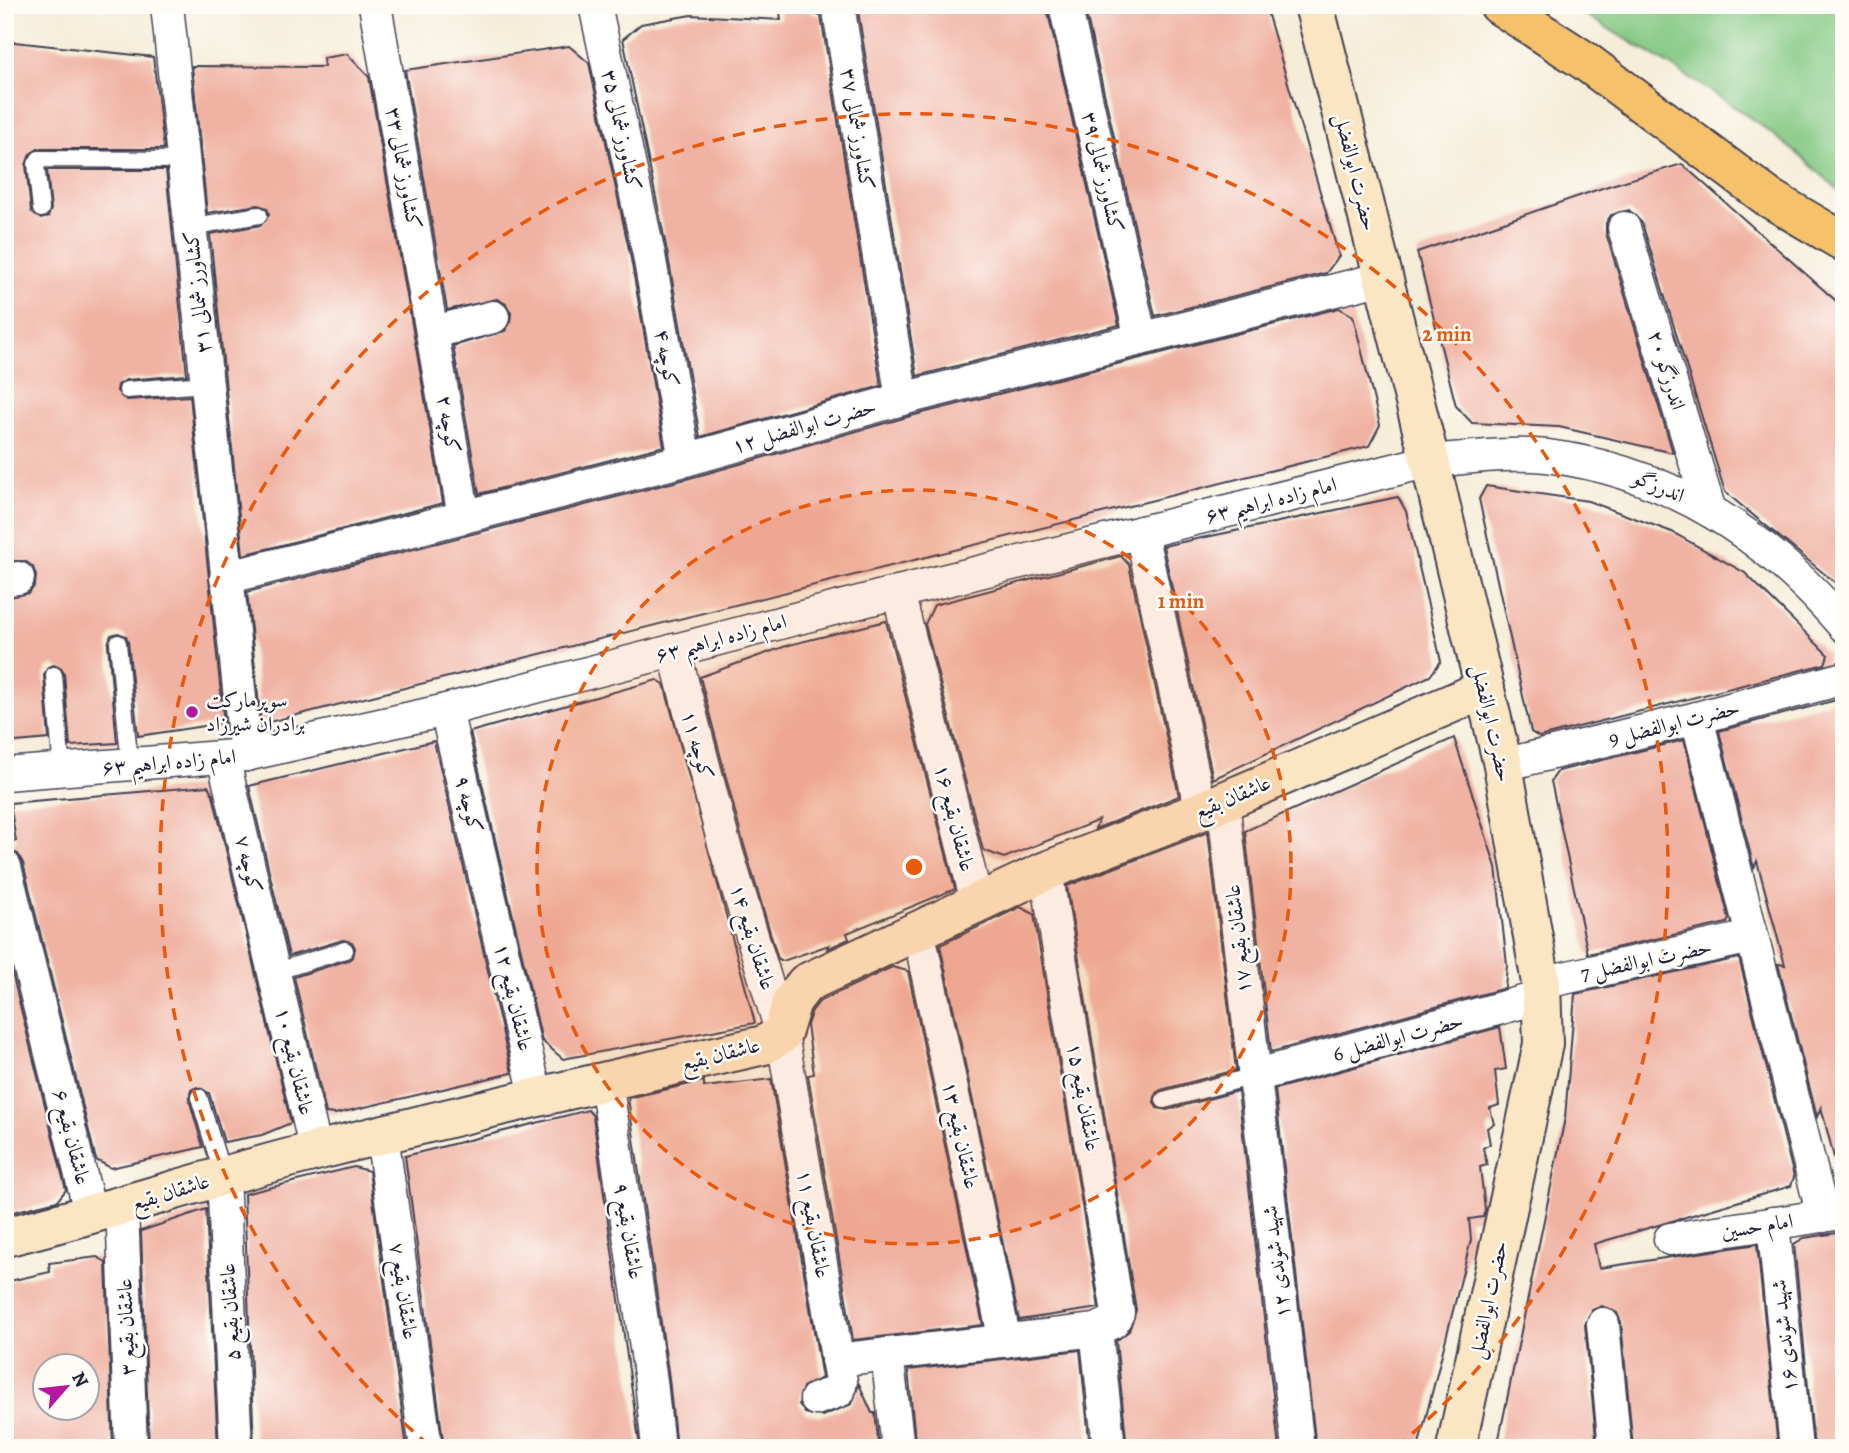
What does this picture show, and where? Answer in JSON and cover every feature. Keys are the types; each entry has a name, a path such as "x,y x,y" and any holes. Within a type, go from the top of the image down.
{"main road":[{"path":"1499,5 1585,61 1769,198 1844,242"}],"street":[{"name":"کشاورز شمالی ۳۱","path":"167,5 226,578 235,756"},
{"name":"کشاورز شمالی ۳۳","path":"375,5 434,332"},
{"name":"کشاورز شمالی ۳۵","path":"595,5 649,255"},
{"name":"کشاورز شمالی ۳۷","path":"838,5 902,399"},
{"name":"کشاورز شمالی ۳۹","path":"1065,5 1141,340"},
{"name":"حضرت ابوالفضل","path":"1314,5 1430,461 1503,765 1541,990 1543,1044 1456,1448"},
{"name":"اندرزگو ۲۰","path":"1624,228 1710,511"},
{"name":"کوچه ۴","path":"649,255 685,460"},
{"name":"حضرت ابوالفضل ۱۲","path":"226,578 685,460 902,399 1383,278"},
{"path":"434,332 493,317"},
{"name":"کوچه ۲","path":"434,332 464,517"},
{"name":"اندرزگو","path":"1430,461 1487,456 1558,458 1622,470 1691,498 1769,549 1844,626"},
{"name":"امام زاده ابراهیم ۶۳","path":"5,774 62,772 235,756 446,710 898,592 1430,461"},
{"name":"عاشقان بقیع ۱۷","path":"1141,532 1172,672 1212,806 1254,1076"},
{"name":"عاشقان بقیع ۱۶","path":"898,592 976,902"},
{"name":"کوچه ۱۱","path":"674,650 723,840"},
{"name":"حضرت ابوالفضل 9","path":"1503,765 1697,718 1844,678"},
{"name":"عاشقان بقیع","path":"9,1232 107,1211 223,1176 536,1095 764,1045 782,1034 792,1000 806,983 1046,871 1212,806 1485,689"},
{"name":"کوچه ۹","path":"446,710 492,899"},
{"path":"1697,718 1751,937 1833,1214"},
{"name":"کوچه ۷","path":"235,756 274,972"},
{"name":"عاشقان بقیع ۱۴","path":"723,840 782,1034"},
{"name":"عاشقان بقیع ۶","path":"5,867 53,1057 107,1211"},
{"name":"عاشقان بقیع ۱۵","path":"1046,871 1118,1299 1118,1313 1105,1326 1109,1448"},
{"name":"عاشقان بقیع ۱۲","path":"492,899 536,1095"},
{"name":"عاشقان بقیع ۱۳","path":"918,929 1005,1341"},
{"name":"حضرت ابوالفضل 7","path":"1541,990 1751,937"},
{"name":"عاشقان بقیع ۱۰","path":"274,972 316,1151"},
{"name":"حضرت ابوالفضل 6","path":"1254,1076 1541,990"},
{"name":"عاشقان بقیع ۱۱","path":"782,1034 841,1381 839,1391 816,1399"},
{"name":"شهید شوندی ۱۲","path":"1254,1076 1298,1448"},
{"name":"عاشقان بقیع ۹","path":"606,1081 651,1381 658,1448"},
{"name":"عاشقان بقیع ۷","path":"382,1135 426,1448"},
{"name":"عاشقان بقیع ۵","path":"223,1176 236,1448"},
{"name":"عاشقان بقیع ۳","path":"107,1211 131,1448"},
{"name":"امام حسین","path":"1670,1239 1833,1214"},
{"name":"شهید شوندی ۱۶","path":"1773,1223 1796,1448"},
{"path":"1603,1324 1615,1448"},
{"path":"837,1360 1005,1341 1105,1326"},
{"path":"887,1354 898,1448"}],"lane":[{"path":"41,209 36,164 39,159 183,160"},
{"path":"190,227 259,215"},
{"path":"127,390 206,384"},
{"path":"118,643 130,766"},
{"path":"54,675 62,772"},
{"path":"274,972 345,950"},
{"path":"1164,1100 1254,1076"},
{"path":"199,1097 223,1176"}],"green space":[{"path":"1569,5 1844,5 1844,196 1813,167 1747,116"}],"building":[{"path":"857,5 1027,5 1048,13 1119,325 917,376"},
{"path":"1084,5 1265,5 1339,256 1326,273 1155,316"},
{"path":"797,8 821,16 881,386 700,437 667,251 623,39 641,24 691,15 781,20 780,12"},
{"path":"5,41 153,57 164,149 38,149 30,154 26,165 31,211 41,219 48,217 51,209 47,170 166,170 187,375 126,380 118,385 117,391 127,400 190,396 224,723 138,736 128,642 126,636 118,633 111,635 108,644 117,743 70,746 64,674 62,669 54,665 48,667 44,675 49,739 5,743 5,598 29,593 35,585 36,576 33,567 25,561 5,561"},
{"path":"569,46 589,63 631,259 664,446 479,494 453,346 505,331 510,323 511,313 506,304 497,299 447,310 405,70"},
{"path":"347,54 369,77 443,503 243,555 210,234 261,225 269,214 267,208 258,205 207,213 192,66 324,67 323,58"},
{"path":"1682,164 1844,308 1844,590 1725,492 1642,223 1629,210 1611,215 1606,223 1606,233 1673,453 1559,427 1472,423 1456,406 1417,252 1608,186"},
{"path":"1339,308 1353,316 1380,425 1369,446 261,724 247,592 690,478 907,417"},
{"path":"1486,486 1588,501 1672,532 1745,573 1828,655 1825,664 1539,737 1531,732 1479,499"},
{"path":"1398,497 1406,511 1441,661 1430,676 1213,779 1163,546"},
{"path":"1121,556 1129,565 1179,796 1095,829 1099,820 1004,858 983,850 925,624 934,605"},
{"path":"886,621 955,889 847,933 849,939 827,949 829,945 783,961 778,959 741,835 700,677 789,645"},
{"path":"657,680 664,684 755,1023 563,1059 542,1041 470,732"},
{"path":"1844,698 1844,1160 1835,1161 1821,1107 1817,1117 1778,964 1785,965 1757,861 1754,868 1719,731"},
{"path":"1454,738 1496,867 1507,965 1505,988 1271,1052 1245,831"},
{"path":"1684,740 1729,919 1727,923 1588,954 1551,781 1558,771"},
{"path":"434,741 512,1073 335,1114 326,1113 294,977 348,960 353,957 355,948 352,942 343,940 289,956 249,786"},
{"path":"208,786 213,795 291,1123 262,1135 224,1142 209,1093 197,1087 191,1090 189,1099 203,1147 111,1168 96,1160 23,863 18,854 5,849 5,842 16,841 10,803"},
{"path":"1208,832 1236,1070 1161,1090 1156,1093 1154,1102 1157,1108 1167,1110 1238,1091 1279,1448 1127,1448 1116,1341 1129,1331 1136,1310 1067,886"},
{"path":"1020,907 1034,914 1099,1308 1019,1320 940,945"},
{"path":"5,945 66,1190 57,1201 5,1214"},
{"path":"1739,958 1794,1177 1791,1186 1594,1244 1599,1268 1757,1244 1778,1448 1633,1448 1621,1322 1617,1313 1602,1306 1592,1310 1585,1325 1597,1448 1497,1448 1565,1118 1575,994"},
{"path":"892,967 908,971 983,1325 853,1340 808,1075 814,1074 807,1025 812,1011 820,1001"},
{"path":"1500,1027 1506,1069 1495,1071 1499,1105 1490,1108 1494,1124 1487,1128 1490,1144 1483,1148 1487,1165 1480,1167 1485,1210 1483,1217 1469,1219 1471,1240 1418,1448 1316,1448 1275,1089"},
{"path":"771,1079 822,1378 803,1387 799,1404 805,1413 822,1416 852,1404 859,1384 872,1413 875,1413 879,1448 676,1448 669,1378 628,1098 704,1081 704,1087"},
{"path":"588,1110 593,1116 640,1448 444,1448 405,1156"},
{"path":"354,1167 369,1171 407,1448 254,1448 244,1194"},
{"path":"206,1209 218,1448 149,1448 141,1231"},
{"path":"1844,1232 1844,1448 1814,1448 1794,1244 1804,1238"},
{"path":"97,1257 106,1262 113,1448 5,1448 5,1282 50,1272 49,1263"},
{"path":"1080,1350 1090,1448 916,1448 908,1370"}],"place":[{"name":"سوپرمارکت برادران شیرزاد","path":"192,712"}]}
